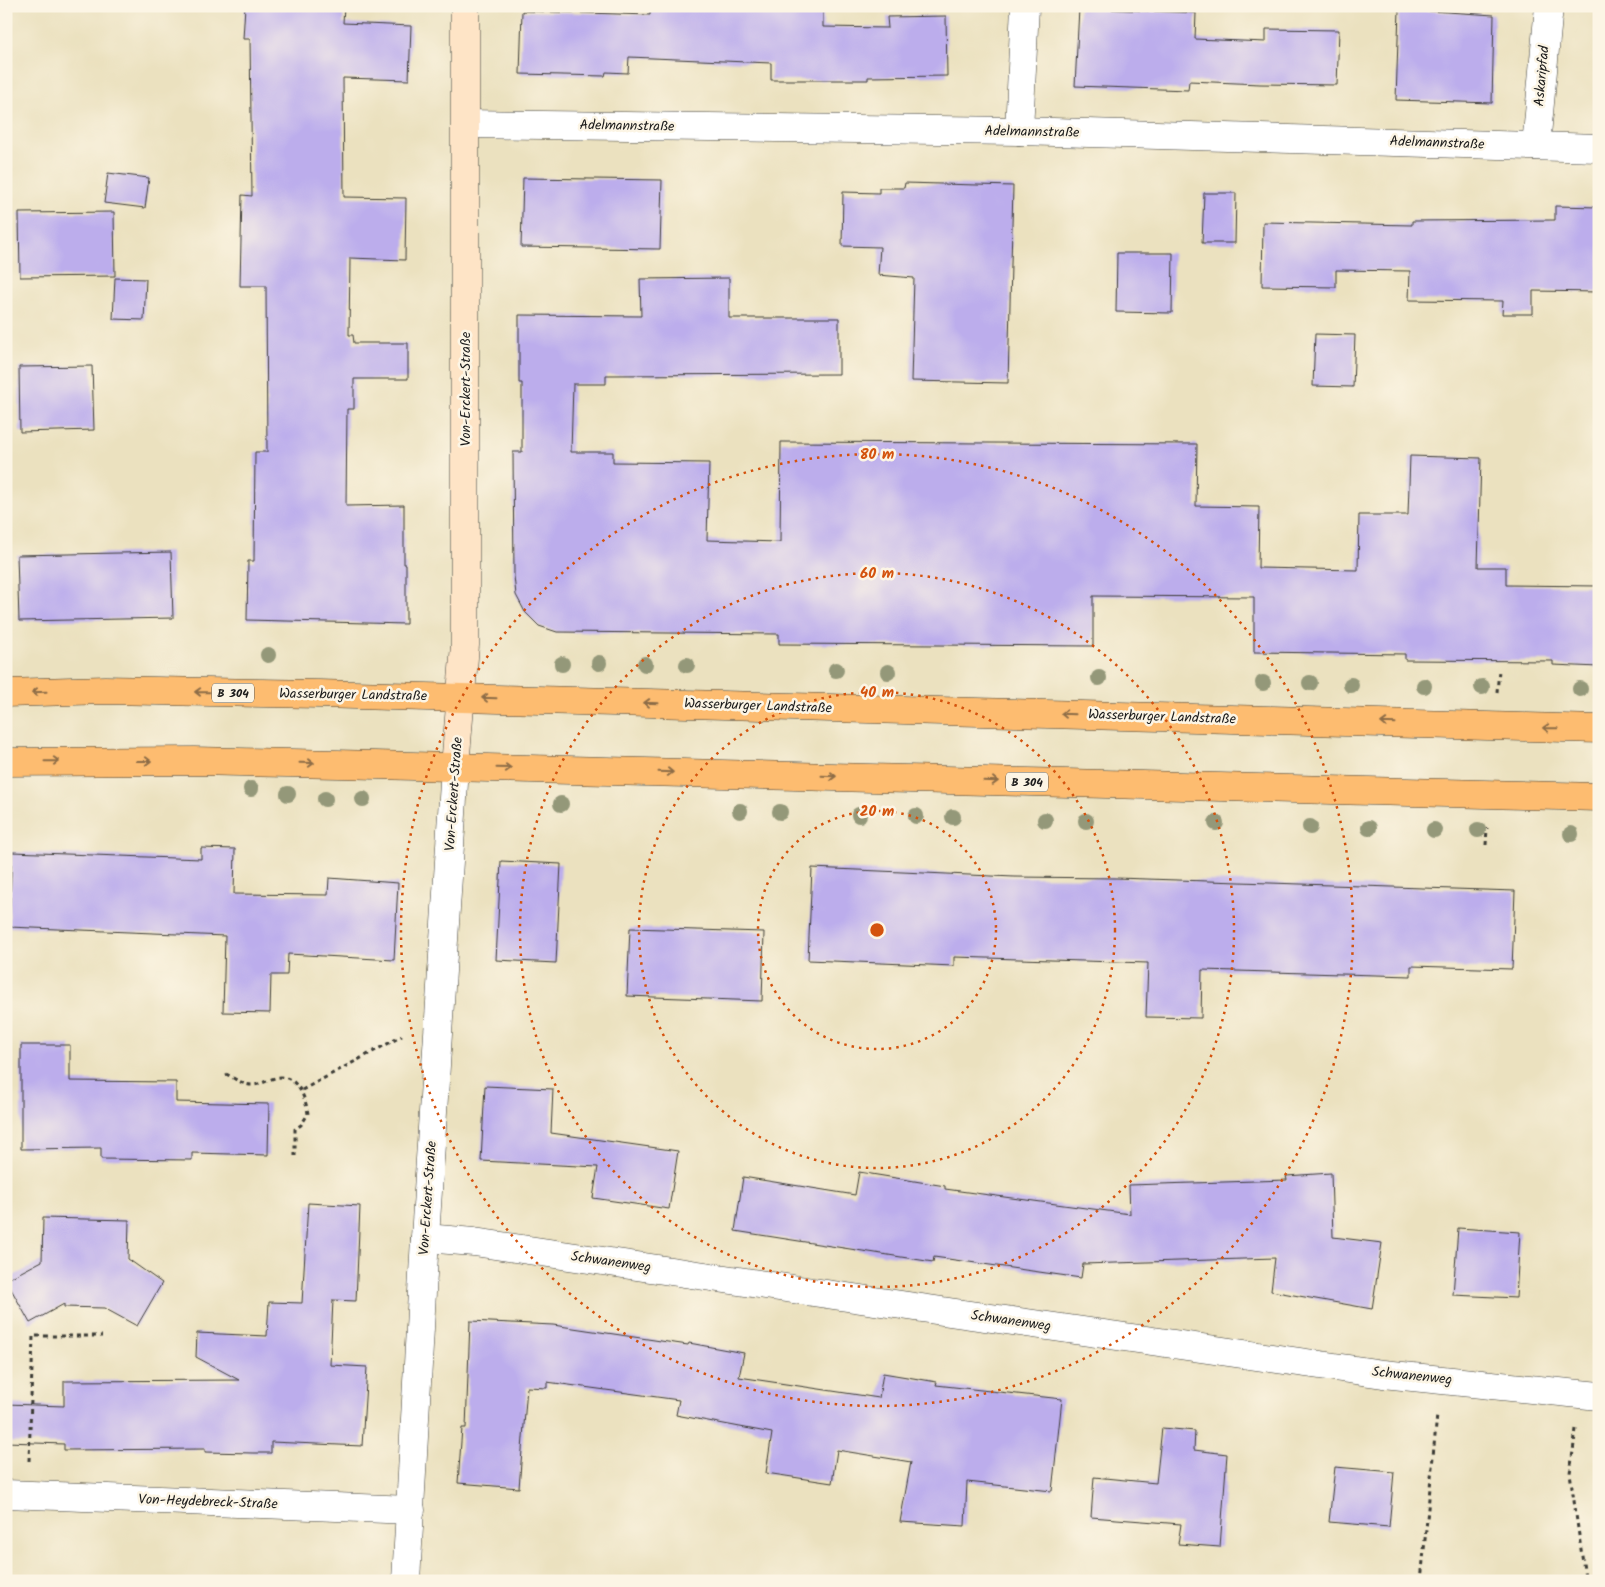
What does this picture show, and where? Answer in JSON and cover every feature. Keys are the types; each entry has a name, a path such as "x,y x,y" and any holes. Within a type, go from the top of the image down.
{"main road":[{"name":"Wasserburger Landstraße","path":"6,694 105,690 460,697 1599,729"},
{"name":"B 304","path":"6,762 184,761 1599,797"}],"street":[{"name":"Von-Erckert-Straße","path":"406,1581 425,1238 455,767 465,646 465,6"},
{"path":"1020,132 1025,6"},
{"name":"Askaripfad","path":"1536,146 1548,6"},
{"name":"Adelmannstraße","path":"466,124 1020,132 1599,148"},
{"name":"Schwanenweg","path":"425,1238 474,1242 1384,1374 1599,1396"},
{"name":"Von-Heydebreck-Straße","path":"17,1495 411,1510"}],"path":[{"path":"302,1090 410,1032"},
{"path":"226,1074 246,1084 254,1085 278,1077 288,1078 302,1090 307,1102 308,1114 300,1125 295,1128 296,1156"},
{"path":"17,1495 33,1336 102,1336"},
{"path":"1421,1581 1437,1408"},
{"path":"1576,1424 1570,1473 1585,1577"}],"building":[{"path":"245,6 344,6 343,23 411,26 409,80 343,78 344,197 406,198 405,260 350,258 349,335 353,335 354,343 408,343 408,379 354,379 354,409 347,409 346,506 404,505 406,624 247,620 248,561 254,561 255,452 267,452 266,286 240,286 242,195 252,196 250,39 243,39"},
{"path":"650,6 823,6 823,27 888,28 887,17 946,16 947,76 868,77 868,80 771,80 771,63 629,57 628,73 606,72 605,76 520,74 522,11 650,15"},
{"path":"1079,8 1196,13 1195,39 1266,42 1266,29 1339,30 1337,85 1189,81 1188,90 1075,86"},
{"path":"1399,9 1494,15 1492,103 1396,100"},
{"path":"108,173 149,178 145,208 104,203"},
{"path":"523,178 662,180 660,249 521,247"},
{"path":"905,183 1013,186 1008,383 911,381 914,278 878,275 880,247 842,246 843,192 879,193 879,188 904,188"},
{"path":"1204,193 1236,193 1235,243 1202,243"},
{"path":"1555,206 1599,207 1599,292 1533,291 1533,314 1502,314 1503,301 1409,300 1410,271 1336,270 1336,287 1262,286 1263,222 1412,225 1412,221 1555,220"},
{"path":"114,212 115,276 20,277 19,213"},
{"path":"1117,253 1173,253 1172,313 1116,312"},
{"path":"115,278 146,279 144,320 113,319"},
{"path":"729,278 729,318 839,318 839,374 606,375 606,384 573,384 571,452 613,452 613,462 709,463 707,540 780,542 781,442 1197,444 1196,506 1259,507 1258,568 1358,570 1359,515 1408,515 1410,456 1481,458 1478,567 1506,567 1506,585 1599,586 1599,667 1553,665 1553,661 1405,660 1405,654 1254,652 1254,597 1093,596 1093,646 779,644 779,634 557,632 539,626 525,612 516,595 514,576 513,452 522,452 522,383 519,383 519,315 641,316 640,279"},
{"path":"1315,334 1355,335 1353,387 1313,386"},
{"path":"92,366 94,430 20,432 19,367"},
{"path":"171,552 173,618 19,621 17,555"},
{"path":"201,848 235,849 234,894 328,895 329,878 398,883 394,960 288,954 287,975 271,975 270,1013 223,1012 225,936 9,927 12,852 201,859"},
{"path":"501,861 561,864 556,963 496,960"},
{"path":"812,868 1014,877 1116,878 1515,891 1512,969 1411,966 1411,976 1202,970 1201,1018 1146,1017 1148,963 954,957 954,966 808,960"},
{"path":"630,928 764,932 762,1001 627,996"},
{"path":"21,1045 70,1045 70,1081 176,1082 176,1102 269,1104 268,1155 192,1153 192,1160 101,1159 101,1148 21,1149"},
{"path":"485,1086 553,1089 551,1133 678,1151 669,1209 593,1198 598,1167 481,1161"},
{"path":"859,1172 945,1186 945,1189 1130,1214 1129,1185 1287,1180 1286,1176 1331,1173 1333,1237 1382,1243 1372,1309 1271,1291 1275,1258 1083,1264 1081,1278 934,1257 933,1262 735,1231 743,1177 855,1195"},
{"path":"308,1203 360,1206 356,1301 333,1300 330,1365 367,1367 362,1446 271,1442 271,1453 253,1453 205,1452 205,1449 64,1450 64,1444 6,1442 6,1404 64,1406 64,1381 239,1380 196,1357 197,1333 267,1336 269,1302 302,1303"},
{"path":"43,1218 129,1220 128,1259 162,1283 137,1326 104,1308 64,1307 64,1304 30,1323 6,1280 42,1261"},
{"path":"1458,1228 1520,1232 1516,1298 1453,1295"},
{"path":"470,1321 553,1325 688,1345 689,1343 744,1353 739,1377 879,1398 883,1373 937,1382 936,1385 1062,1399 1052,1491 967,1482 965,1526 900,1522 911,1462 837,1450 832,1483 766,1473 772,1433 676,1415 679,1400 547,1382 547,1388 527,1387 519,1488 458,1483 462,1428 466,1428"},
{"path":"1162,1428 1195,1431 1194,1450 1227,1454 1220,1547 1178,1544 1181,1524 1091,1517 1094,1477 1156,1483"},
{"path":"1335,1467 1394,1472 1389,1527 1329,1522"}]}
